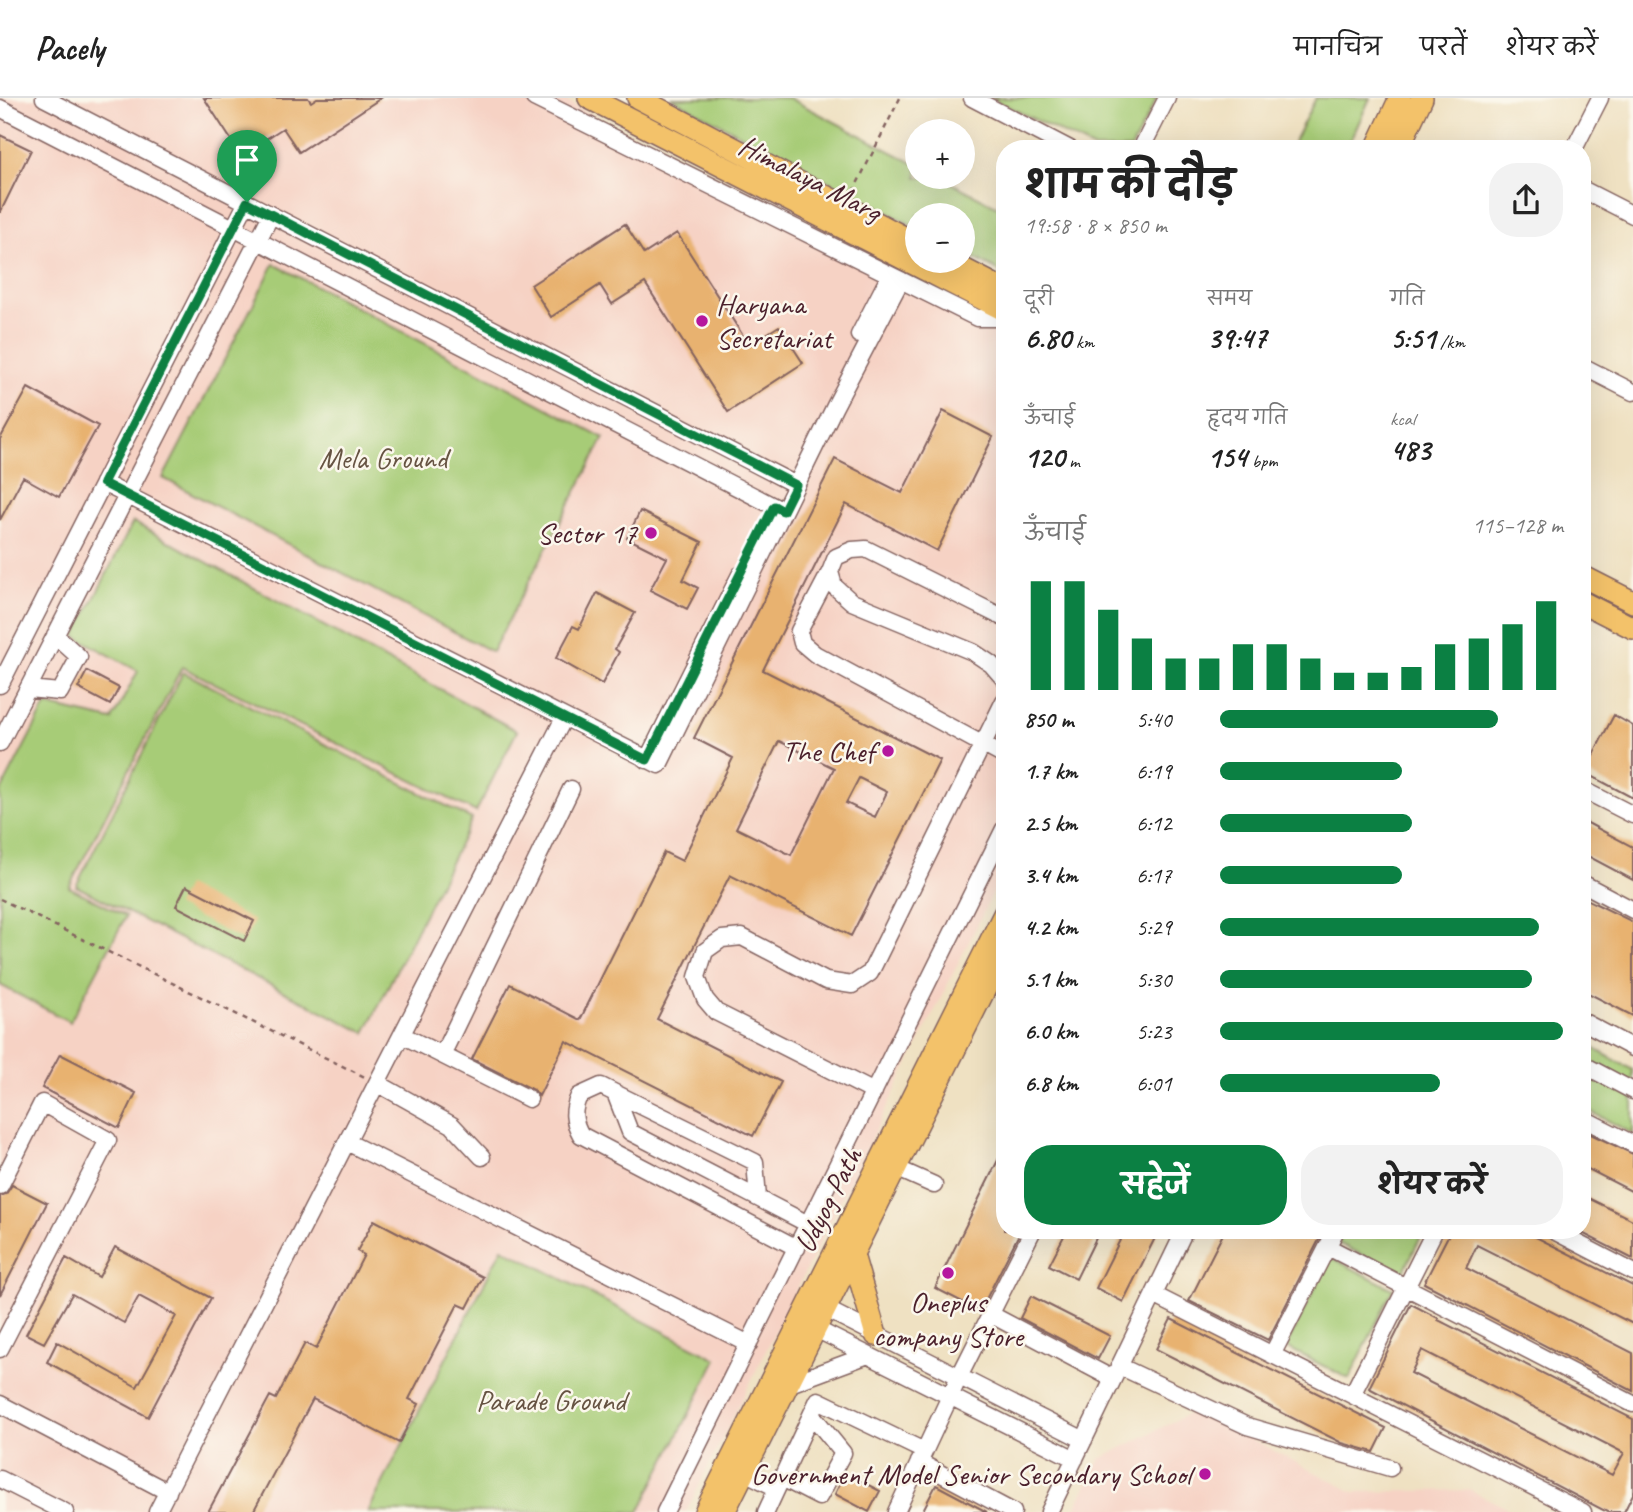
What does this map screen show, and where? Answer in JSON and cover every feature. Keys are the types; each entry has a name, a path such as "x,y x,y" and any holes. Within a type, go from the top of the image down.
{"main road":[{"name":"Himalaya Marg","path":"589,98 996,306"},
{"name":"Himalaya Marg","path":"638,98 905,238"},
{"path":"1380,140 1401,98"},
{"path":"1402,140 1422,98"},
{"path":"971,273 996,286"},
{"path":"1591,581 1633,602"},
{"path":"1591,607 1633,628"},
{"name":"Udyog Path","path":"705,1512 996,930"},
{"name":"Udyog Path","path":"724,1512 996,967"},
{"path":"853,1255 876,1335"}],"street":[{"path":"44,98 791,482"},
{"path":"534,98 977,318 996,318"},
{"path":"972,98 1053,140"},
{"path":"1146,140 1167,98"},
{"path":"1579,140 1600,98"},
{"path":"0,108 778,508"},
{"path":"1591,194 1633,215"},
{"path":"0,685 247,202"},
{"path":"0,743 271,215"},
{"path":"103,483 647,760 895,278"},
{"path":"167,359 192,370"},
{"path":"1591,371 1633,392"},
{"path":"649,442 663,416"},
{"path":"996,614 866,549 836,557 799,631 802,643 815,654 996,751"},
{"path":"830,572 834,586 852,602 973,652 996,669"},
{"path":"28,689 60,692 79,657 55,635"},
{"path":"874,1092 716,1012 705,999 697,976 705,951 722,939 741,937 826,981 852,985 870,973 996,717"},
{"path":"157,1512 564,718"},
{"path":"442,1055 571,789"},
{"path":"1591,794 1633,815"},
{"path":"665,1512 996,845"},
{"path":"1591,888 1633,910"},
{"path":"1591,1026 1633,1048"},
{"path":"402,1035 529,1099"},
{"path":"1591,1069 1633,1091"},
{"path":"377,1083 452,1125 482,1157"},
{"path":"758,1198 755,1163 601,1086 579,1096 573,1108 575,1124 581,1135 796,1248"},
{"path":"615,1093 629,1132 808,1224"},
{"path":"0,1186 42,1103 108,1140 0,1349"},
{"path":"1591,1123 1633,1144"},
{"path":"347,1142 749,1344"},
{"path":"896,1168 934,1185"},
{"path":"895,1512 1028,1239"},
{"path":"1049,1512 1181,1239"},
{"path":"1272,1355 1332,1239"},
{"path":"1352,1395 1430,1239"},
{"path":"1569,1239 1633,1272"},
{"path":"1328,1247 1633,1404"},
{"path":"1154,1295 1583,1512"},
{"path":"826,1309 1084,1440"},
{"path":"990,1314 1116,1372 1247,1426 1390,1468"},
{"path":"816,1329 1075,1459"},
{"path":"788,1385 868,1355"},
{"path":"766,1512 818,1400 922,1457 1013,1512"},
{"path":"0,1404 168,1492"},
{"path":"744,1472 779,1483 815,1505 843,1452 812,1415"},
{"path":"0,1479 65,1512"}],"path":[{"path":"846,207 900,98"},
{"path":"0,899 377,1083"}],"shaded area":[{"path":"0,98 560,98 996,325 996,887 686,1512 0,1512"},
{"name":"Government Model Senior Secondary School","path":"1196,1410 1353,1492 1470,1490 1515,1512 1073,1512 1100,1459"}],"green space":[{"path":"671,98 789,98 905,159 905,189 963,189 996,206 996,270 975,258 975,203 905,203 905,222"},
{"path":"991,98 1157,98 1136,140 1076,140"},
{"path":"1316,98 1370,98 1351,140 1295,140"},
{"name":"Mela Ground","path":"274,264 604,438 492,652 163,478"},
{"path":"133,522 517,731 476,812 182,667 69,887 126,916 70,1022 0,985 0,793 46,705 112,720 138,671 75,636"},
{"path":"183,672 472,819 365,1033 76,886"},
{"path":"1591,1047 1633,1070 1633,1134 1591,1112"},
{"path":"1340,1239 1420,1239 1402,1275 1338,1243"},
{"name":"Parade Ground","path":"502,1248 717,1359 639,1512 368,1512"},
{"path":"1330,1257 1393,1289 1349,1379 1286,1347"}],"building":[{"path":"204,98 308,98 311,102 317,98 381,98 299,152 283,128 241,155"},
{"path":"0,135 31,150 0,213"},
{"name":"Haryana Secretariat","path":"625,224 644,254 677,233 749,345 779,326 803,363 728,412 645,283 612,304 600,285 551,317 531,285"},
{"path":"28,388 98,426 59,497 23,477 0,520 0,439"},
{"path":"943,411 993,437 937,551 846,504 763,670 940,760 851,936 730,875 657,1019 781,1082 753,1136 566,1041 539,1096 534,1090 472,1059 510,984 580,1020 664,852 682,861 733,758 694,738 835,459 902,493","holes":["779,741 834,768 791,855 736,828","859,778 887,792 875,817 846,803"]},
{"path":"640,511 702,542 683,580 698,588 687,609 650,590 667,558 627,538"},
{"path":"597,593 635,613 615,649 619,652 602,684 556,658 573,626 579,629"},
{"path":"87,671 119,688 110,705 78,688"},
{"path":"1614,715 1633,726 1633,798 1591,776 1591,759"},
{"path":"1591,825 1633,847 1633,880 1591,858"},
{"path":"186,886 254,921 244,941 176,906"},
{"path":"1591,901 1633,922 1633,1016 1591,995"},
{"path":"60,1054 136,1093 119,1128 42,1088"},
{"path":"1591,1134 1633,1154 1633,1192 1591,1171"},
{"path":"996,1164 996,1239 1016,1239 980,1311 935,1288"},
{"path":"12,1185 47,1203 0,1295 0,1196 6,1194"},
{"path":"1591,1199 1633,1220 1633,1259 1591,1238"},
{"path":"374,1220 483,1277 467,1308 458,1304 409,1399 419,1404 399,1443 313,1399 253,1512 208,1512 270,1396 276,1399 305,1343 316,1349 364,1255 357,1251"},
{"path":"1062,1239 1096,1239 1076,1279 1049,1265"},
{"path":"1120,1239 1154,1239 1123,1302 1096,1288"},
{"path":"1220,1239 1319,1239 1268,1340 1189,1301"},
{"path":"1446,1239 1540,1239 1633,1286 1633,1324 1477,1245 1466,1268 1633,1353 1633,1391 1424,1283"},
{"path":"115,1247 211,1298 148,1417 47,1362 57,1342 137,1387 176,1316 139,1296 124,1323 72,1294 44,1343 26,1334 66,1258 99,1277"},
{"path":"1031,1296 1110,1336 1098,1359 1020,1318"},
{"path":"1411,1304 1633,1419 1633,1494 1624,1512 1607,1512 1369,1388","holes":["1422,1350 1624,1453 1612,1475 1411,1373"]},
{"path":"1171,1319 1386,1428 1374,1452 1342,1443 1156,1349"},
{"path":"845,1473 880,1491 869,1512 835,1494"},
{"path":"936,1485 987,1512 922,1512"}],"place":[{"name":"Haryana Secretariat","path":"702,321"},
{"name":"Sector 17","path":"651,533"},
{"name":"The Chef","path":"888,751"},
{"name":"Oneplus company Store","path":"948,1273"},
{"name":"Government Model Senior Secondary School","path":"1205,1474"}],"route":[{"path":"247,202 796,485 783,511 774,506 647,760 103,483 247,202"}]}
